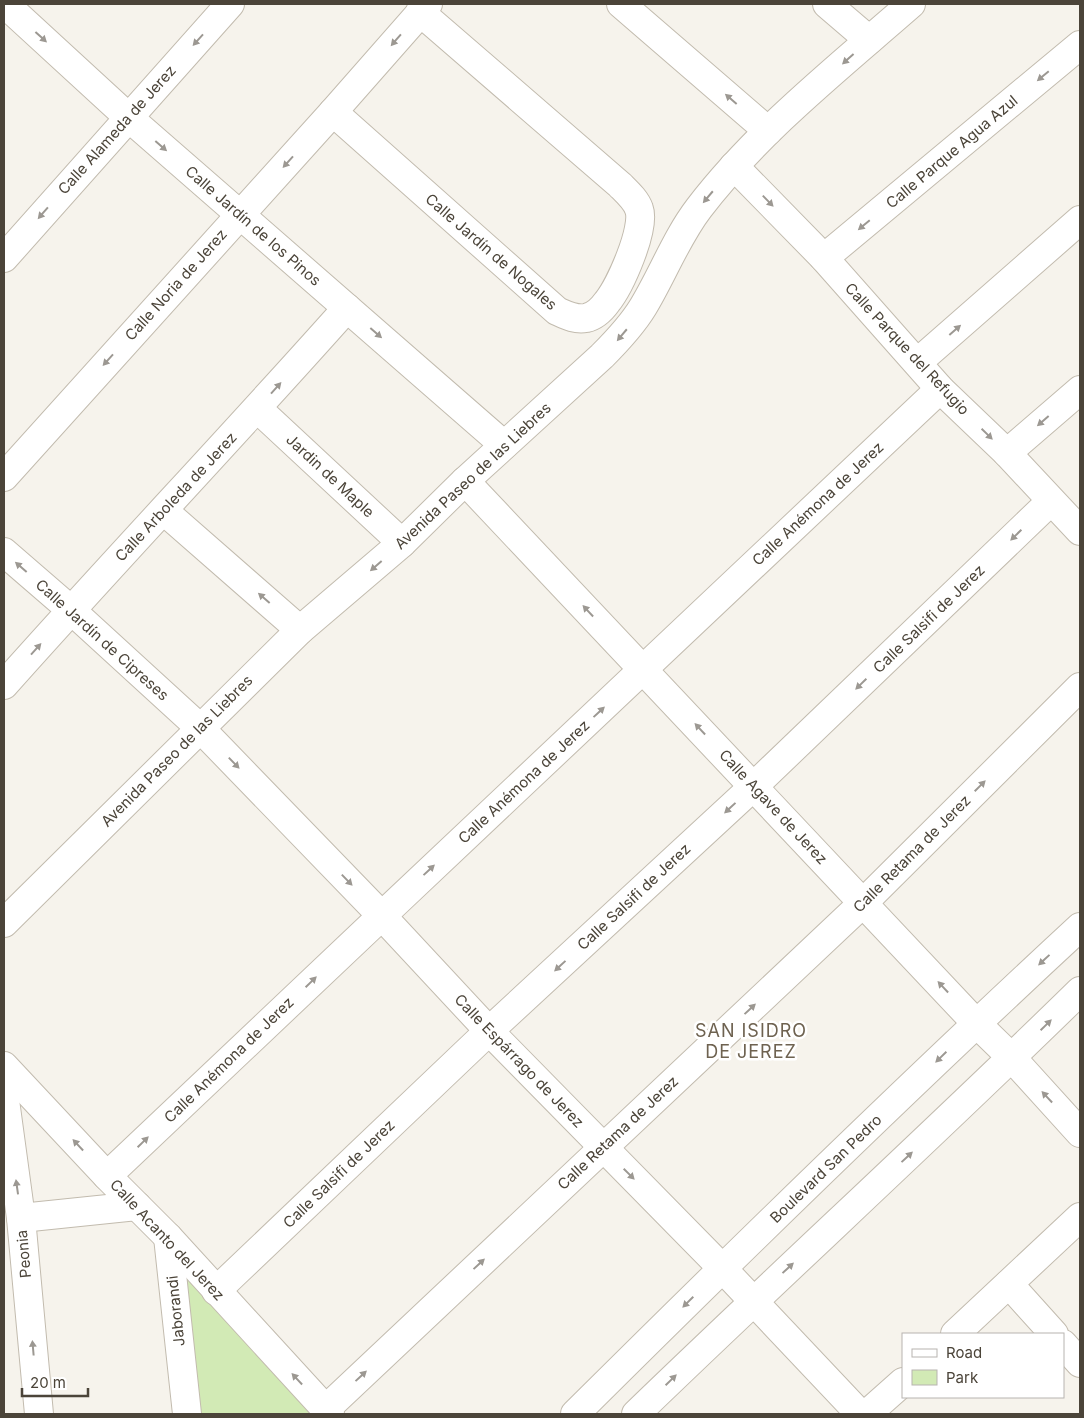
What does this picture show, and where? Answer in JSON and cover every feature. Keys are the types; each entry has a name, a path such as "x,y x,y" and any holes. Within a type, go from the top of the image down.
{"street":[{"name":"Calle Alameda de Jerez","path":"4,258 230,4"},
{"path":"621,4 768,131"},
{"path":"826,4 869,40"},
{"name":"Avenida Paseo de las Liebres","path":"4,923 300,630 402,543 504,445 602,356 623,334 643,307 681,235 698,209 734,166 768,131 911,4"},
{"name":"Calle Noria de Jerez","path":"4,476 333,112 424,8"},
{"name":"Calle Jardín de Nogales","path":"333,112 557,311 572,318 586,318 597,313 607,302 617,288 638,236 641,222 639,209 632,196 424,8"},
{"name":"Calle Jardín de los Pinos","path":"11,11 128,117 504,445"},
{"name":"Calle Parque Agua Azul","path":"824,258 1080,45"},
{"name":"Calle Parque del Refugio","path":"734,166 824,258 940,388 1007,453 1080,531"},
{"path":"918,362 1080,220"},
{"name":"Calle Arboleda de Jerez","path":"4,685 258,409 347,308"},
{"name":"Calle Anémona de Jerez","path":"107,1176 940,388"},
{"path":"1007,453 1080,390"},
{"name":"Jardin de Maple","path":"258,409 402,543"},
{"name":"Calle Agave de Jerez","path":"466,481 1080,1132"},
{"name":"Calle Salsifi de Jerez","path":"216,1291 489,1031 754,786 1051,501"},
{"path":"164,511 300,630"},
{"name":"Calle Jardín de Cipreses","path":"4,552 71,610 200,728"},
{"name":"Calle Retama de Jerez","path":"328,1412 603,1147 863,903 1080,687"},
{"name":"Calle Espárrago de Jerez","path":"200,728 381,915 489,1031 722,1268 860,1414"},
{"name":"Boulevard San Pedro","path":"575,1414 722,1268 976,1023 1080,927"},
{"path":"636,1414 753,1301 1012,1058 1080,991"},
{"name":"Calle Acanto del Jerez","path":"4,1066 107,1176 168,1237 328,1412"},
{"name":"Peonia","path":"4,1093 21,1218 39,1414"},
{"path":"21,1218 137,1206"},
{"path":"956,1333 1080,1217"},
{"name":"Jaborandi","path":"168,1237 187,1414"},
{"path":"1009,1284 1053,1333"},
{"path":"1064,1345 1080,1363"},
{"path":"868,1414 902,1383"}],"green space":[{"path":"181,1257 330,1414 200,1414"}],"district":[{"name":"SAN ISIDRO DE JEREZ","path":"751,1041"}]}
